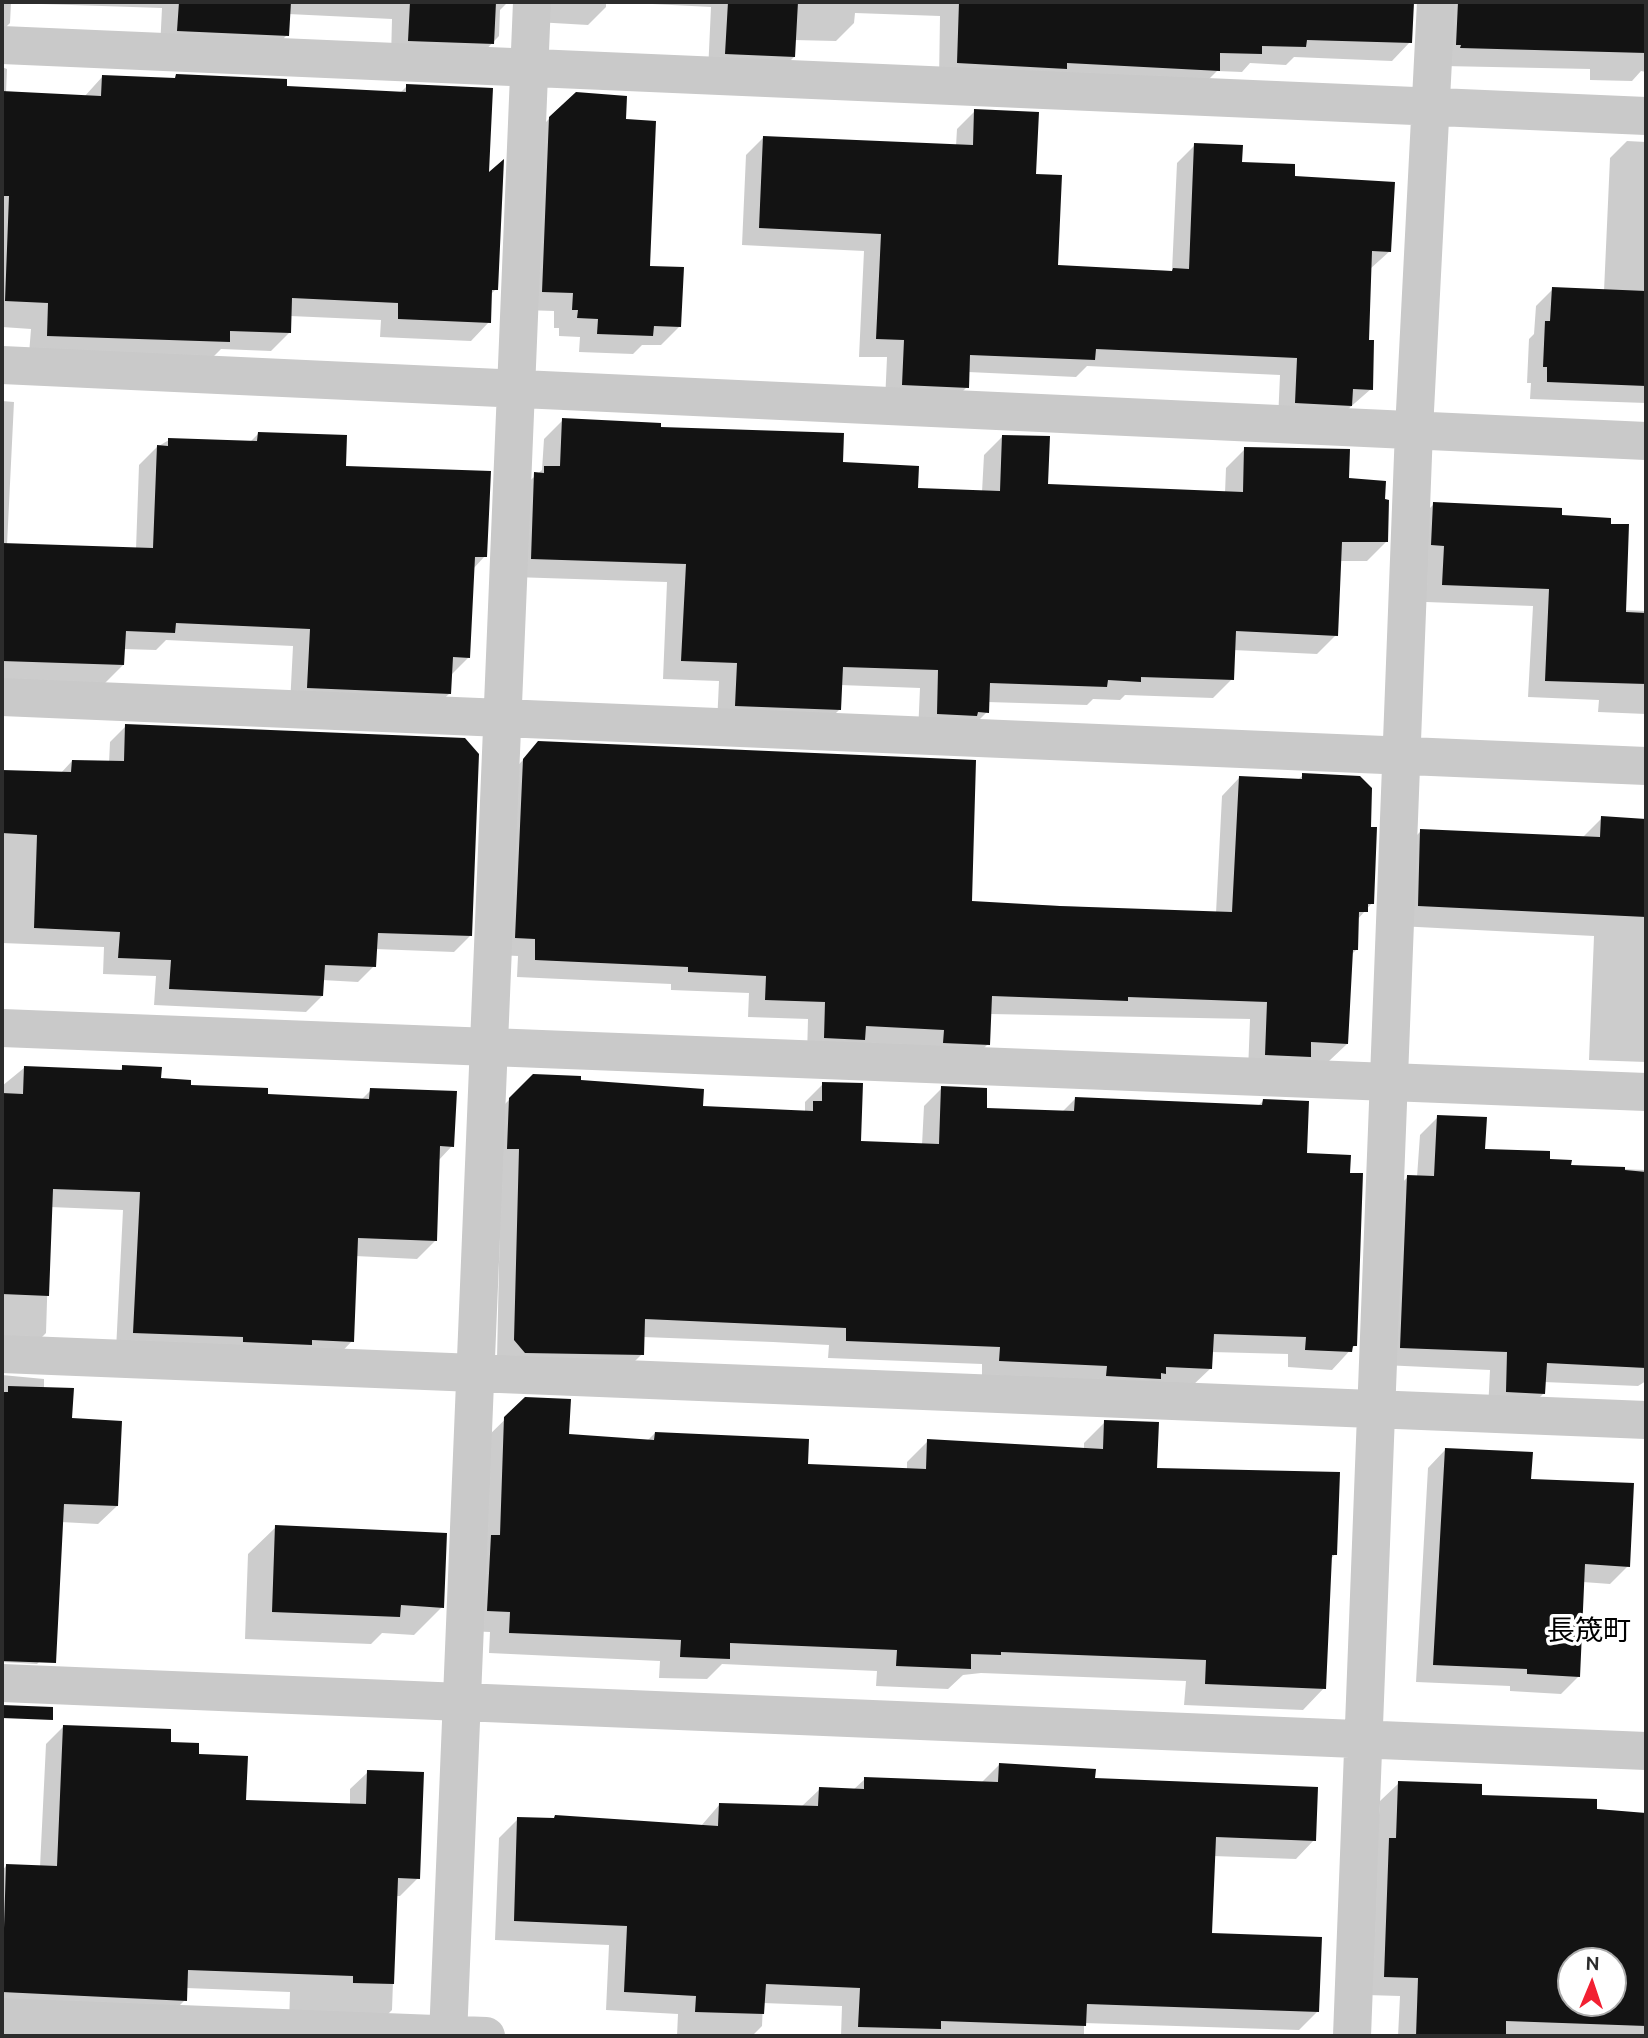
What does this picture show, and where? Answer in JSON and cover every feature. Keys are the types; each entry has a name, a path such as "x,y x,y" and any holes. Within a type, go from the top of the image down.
{"street":[{"path":"448,2036 532,2"},
{"path":"1352,2036 1414,430 1436,2"},
{"path":"2,46 1646,116"},
{"path":"2,365 1646,441"},
{"path":"2,697 1646,765"},
{"path":"2,1028 1646,1092"},
{"path":"2,1354 1646,1420"},
{"path":"2,1683 1646,1751"},
{"path":"2,2017 486,2036"}],"building":[{"path":"179,2 291,2 289,36 177,31"},
{"path":"410,2 496,2 494,44 408,41"},
{"path":"728,2 798,2 795,57 725,54"},
{"path":"959,2 1414,2 1412,43 1307,40 1306,47 1262,46 1262,54 1220,53 1220,71 1067,63 1067,69 957,63"},
{"path":"1458,2 1646,2 1646,53 1460,48 1461,45 1456,45"},
{"path":"176,74 287,79 287,86 406,92 406,84 493,88 489,172 504,159 498,290 492,290 491,323 398,319 398,303 292,298 291,333 230,331 230,342 47,336 48,303 5,301 9,196 2,196 2,91 101,96 102,75 175,78"},
{"path":"576,92 627,96 626,119 656,121 650,266 684,267 681,327 654,326 653,336 597,334 598,319 577,318 578,310 572,310 573,293 542,292 549,117"},
{"path":"974,109 1039,112 1036,174 1062,175 1058,265 1172,271 1173,268 1189,269 1194,143 1243,145 1242,162 1295,164 1295,176 1395,182 1391,252 1372,251 1369,340 1374,340 1373,390 1353,389 1352,406 1295,403 1297,358 1096,349 1095,360 970,355 969,388 902,385 904,340 876,339 881,234 759,228 763,136 973,145"},
{"path":"1552,287 1646,291 1646,386 1547,382 1547,367 1543,367 1545,321 1550,321"},
{"path":"562,418 661,423 661,427 844,433 843,462 919,466 918,488 1000,491 1002,435 1050,436 1048,484 1243,492 1244,447 1350,449 1349,478 1386,481 1385,499 1389,500 1388,542 1342,542 1338,636 1236,631 1234,680 1141,677 1141,682 1108,680 1107,687 990,683 989,713 978,712 977,716 937,714 938,670 843,667 841,710 735,706 737,663 681,661 686,564 531,559 534,472 544,473 544,466 560,466"},
{"path":"258,432 347,435 346,466 491,471 487,557 475,557 470,658 453,657 451,694 307,688 310,629 176,623 175,633 126,631 124,665 2,661 2,543 153,548 157,445 168,446 168,438 257,441"},
{"path":"1433,502 1562,508 1562,515 1611,518 1611,524 1629,524 1626,612 1646,613 1646,684 1545,681 1549,589 1442,585 1444,546 1431,545"},
{"path":"125,724 465,738 479,754 472,936 378,933 376,967 325,965 323,996 169,989 171,960 118,958 120,932 34,928 37,835 2,833 2,770 71,772 72,760 124,761"},
{"path":"538,741 976,760 972,901 1060,906 1232,912 1239,776 1302,779 1302,773 1360,776 1372,788 1371,827 1377,827 1374,904 1368,904 1368,912 1359,912 1358,950 1353,950 1348,1044 1311,1042 1311,1057 1265,1055 1267,1002 1128,997 1128,1001 992,996 990,1045 943,1043 944,1030 866,1026 865,1040 824,1038 825,1002 765,1000 766,976 688,972 688,967 535,960 535,939 515,938 523,759"},
{"path":"1601,816 1646,819 1646,917 1418,906 1420,829 1600,837"},
{"path":"122,1065 162,1067 161,1078 191,1080 191,1085 268,1088 268,1094 369,1099 370,1088 457,1091 454,1147 440,1146 437,1241 358,1238 354,1342 312,1340 312,1345 243,1342 243,1337 133,1333 140,1192 53,1189 49,1296 2,1294 2,1093 23,1094 24,1066 122,1070"},
{"path":"533,1074 581,1076 581,1080 704,1089 703,1106 813,1111 813,1101 822,1101 822,1082 863,1083 861,1141 939,1144 941,1086 987,1088 987,1108 1074,1111 1075,1097 1262,1105 1263,1099 1309,1101 1307,1153 1351,1155 1350,1173 1363,1173 1357,1346 1353,1346 1352,1352 1305,1350 1306,1337 1214,1334 1212,1369 1166,1367 1166,1374 1161,1373 1161,1379 1106,1376 1107,1366 999,1361 1000,1347 846,1341 846,1328 645,1319 644,1355 525,1353 514,1340 519,1149 507,1149 509,1098"},
{"path":"1437,1115 1487,1117 1485,1149 1550,1151 1550,1159 1572,1160 1571,1165 1625,1167 1625,1170 1646,1172 1646,1368 1547,1363 1545,1394 1506,1392 1507,1352 1400,1348 1407,1175 1434,1176"},
{"path":"8,1386 74,1388 72,1418 122,1421 118,1506 64,1504 56,1663 2,1661 2,1392 8,1392"},
{"path":"525,1397 571,1399 569,1434 654,1440 655,1432 809,1439 808,1464 926,1469 927,1439 1103,1449 1104,1420 1159,1422 1157,1468 1340,1472 1337,1555 1332,1555 1326,1689 1205,1684 1206,1660 1001,1652 1001,1655 971,1654 971,1669 896,1666 897,1650 730,1643 730,1659 680,1657 681,1640 509,1633 510,1612 487,1611 491,1535 500,1535 504,1417"},
{"path":"1445,1448 1533,1452 1531,1479 1634,1483 1630,1567 1585,1564 1580,1677 1527,1674 1527,1669 1433,1665"},
{"path":"275,1525 447,1533 444,1608 401,1605 400,1617 272,1612"},
{"path":"2,1705 53,1707 53,1720 2,1718"},
{"path":"63,1725 171,1729 171,1742 199,1743 199,1754 248,1756 246,1800 366,1804 367,1770 424,1772 420,1879 398,1878 394,1984 353,1983 353,1976 188,1970 187,2001 2,1992 6,1864 57,1866"},
{"path":"999,1763 1096,1769 1095,1778 1318,1787 1316,1841 1216,1837 1212,1933 1322,1937 1319,2012 1087,2004 1086,2026 941,2021 941,2029 858,2027 860,1988 766,1984 764,2014 695,2012 696,1996 624,1992 627,1926 514,1921 517,1817 554,1818 555,1815 718,1826 719,1803 818,1806 819,1787 864,1789 864,1777 998,1782"},
{"path":"1398,1781 1482,1784 1482,1795 1597,1799 1597,1809 1646,1813 1646,2026 1506,2021 1506,2036 1416,2036 1418,1978 1384,1977 1389,1838 1396,1838"}],"district":[{"name":"長筬町","path":"1589,1631"}]}
